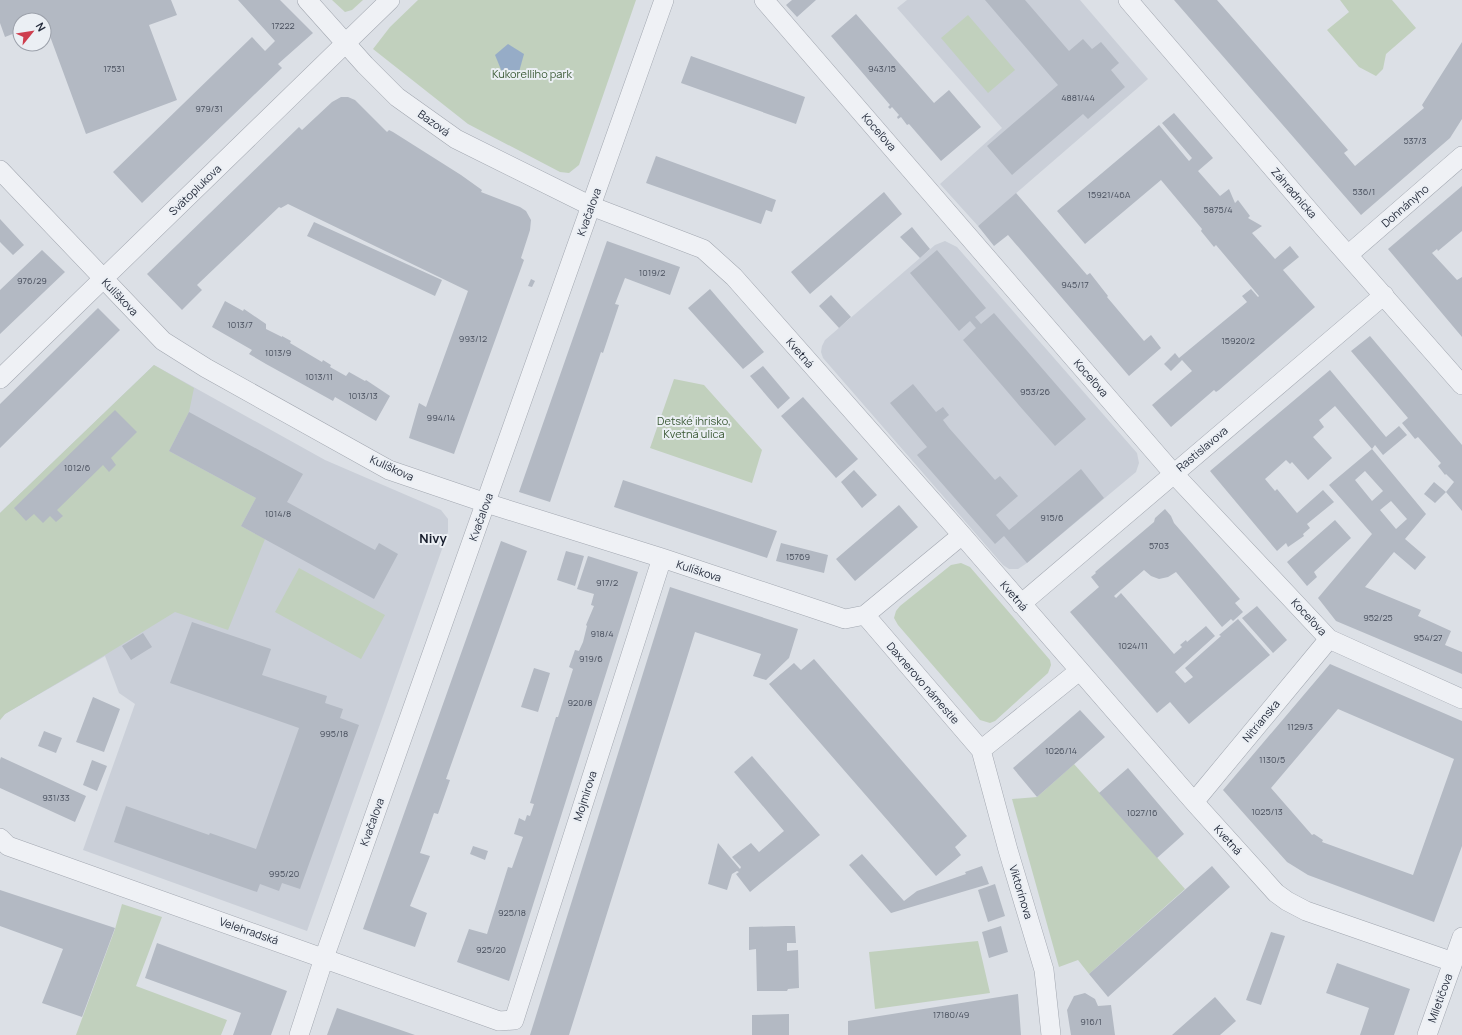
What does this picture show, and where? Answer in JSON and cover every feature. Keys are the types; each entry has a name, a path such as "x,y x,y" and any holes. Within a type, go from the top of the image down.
{"street":[{"name":"Bazová","path":"307,0 365,65 397,97 456,139 591,206"},
{"name":"Svätoplukova","path":"0,379 390,0"},
{"name":"Kvačalova","path":"299,1035 324,958 664,0"},
{"name":"Koceľova","path":"764,0 1173,473 1329,639 1462,698"},
{"name":"Záhradnícka","path":"1128,0 1324,228 1462,385"},
{"name":"Dohnányho","path":"1348,255 1462,156"},
{"name":"Kulíškova","path":"0,170 162,341 206,368 389,470 486,503 662,558 845,619 865,616"},
{"name":"Kvetná","path":"591,206 703,249 734,277 962,535 1194,802 1276,893 1286,901 1306,911 1453,962"},
{"name":"Rastislavova","path":"1021,604 1173,473 1384,295"},
{"path":"865,616 962,535"},
{"name":"Mojmírova","path":"500,1021 514,1020 662,558"},
{"name":"Daxnerovo námestie","path":"865,616 981,750"},
{"name":"Nitrianska","path":"1194,802 1329,639"},
{"path":"981,750 1079,671"},
{"name":"Viktorínova","path":"981,750 1008,850 1044,970 1051,1035"},
{"name":"Velehradská","path":"3,846 500,1021"},
{"name":"Miletičova","path":"1427,1035 1462,937"}],"shaded area":[{"path":"907,0 1080,0 1148,79 978,226 940,184 1002,128 897,8"},
{"path":"945,241 957,247 1137,453 1139,463 1136,472 1018,569 1009,569 1003,565 823,358 821,352 825,340 935,245"},
{"path":"154,365 325,460 441,510 448,519 448,532 307,931 83,850 135,704 119,693 105,656 5,714 0,720 0,513"}],"green space":[{"path":"332,0 363,0 352,10 345,12"},
{"name":"Kukorelliho park","path":"418,0 636,0 579,165 569,173 560,172 468,124 373,49 390,27"},
{"path":"1340,0 1392,0 1416,28 1386,54 1383,69 1376,76 1359,67 1327,30 1349,12"},
{"path":"968,15 1015,70 988,93 941,38"},
{"path":"154,365 194,388 189,412 169,451 256,498 241,526 265,539 228,630 175,612 5,714 0,720 0,513"},
{"name":"Detské ihrisko, Kvetná ulica","path":"674,379 704,385 762,450 752,483 650,448"},
{"path":"961,563 970,567 1050,660 1051,665 1048,673 995,721 990,723 980,720 898,625 894,618 896,611 900,606 951,565"},
{"path":"299,568 385,615 361,659 275,612"},
{"path":"1074,764 1185,889 1089,974 1078,960 1059,967 1012,799 1037,797"},
{"path":"122,904 162,917 136,986 227,1020 221,1035 76,1035 115,929"},
{"path":"978,941 990,993 875,1009 869,952"}],"water":[{"path":"508,44 524,54 519,72 502,72 495,55"}],"building":[{"path":"0,0 171,0 177,15 149,25 177,100 86,134 52,42 52,12 12,12 12,34 5,37 0,23"},
{"path":"238,0 280,0 313,33 278,64 282,68 142,203 113,172 252,37 265,51 275,41"},
{"path":"792,0 816,0 797,17 786,5"},
{"path":"985,0 1025,0 1069,51 1083,39 1092,49 1101,42 1119,63 1111,70 1125,87 1088,119 1083,114 1012,175 987,146 1058,85"},
{"path":"1174,0 1217,0 1348,150 1344,153 1355,166 1424,108 1422,105 1462,42 1462,119 1450,138 1361,215"},
{"path":"856,14 934,103 949,90 981,127 941,161 909,124 907,125 901,117 898,119 897,117 899,115 892,107 890,109 888,107 890,105 831,36"},
{"path":"691,56 805,97 796,124 681,83"},
{"path":"341,97 348,97 355,100 387,132 389,130 393,132 461,175 482,190 481,192 520,207 526,211 531,220 530,230 521,258 524,260 454,454 409,438 419,403 426,407 468,291 288,204 281,208 279,207 197,285 202,290 182,310 147,274 299,127 302,130 332,102"},
{"path":"1174,113 1213,158 1198,171 1220,196 1229,189 1235,203 1238,200 1250,216 1248,218 1262,226 1252,233 1275,259 1290,246 1299,257 1283,270 1315,307 1219,390 1216,392 1214,390 1171,427 1152,405 1192,371 1182,360 1171,371 1164,364 1175,353 1179,358 1247,302 1242,296 1251,289 1258,297 1259,296 1216,245 1214,247 1201,231 1202,229 1161,180 1085,244 1057,211 1159,125 1189,161 1192,158 1162,123"},
{"path":"656,156 776,200 772,212 766,210 761,224 646,183"},
{"path":"1462,186 1462,231 1438,251 1437,249 1432,253 1457,280 1462,277 1462,337 1388,249"},
{"path":"884,192 902,214 810,294 791,272"},
{"path":"1016,193 1087,275 1090,273 1108,296 1107,297 1144,341 1151,335 1161,348 1129,376 1008,235 994,246 978,226"},
{"path":"0,219 24,245 13,255 0,242"},
{"path":"314,222 442,280 435,296 307,236"},
{"path":"912,227 930,249 920,258 900,237"},
{"path":"607,241 680,267 670,295 625,278 615,304 619,305 603,353 601,352 550,502 519,492"},
{"path":"42,250 65,272 0,334 0,290"},
{"path":"937,250 986,308 975,317 981,324 994,313 1086,419 1055,446 963,340 976,328 970,321 959,331 910,273"},
{"path":"531,279 535,281 532,287 528,286"},
{"path":"710,289 764,352 743,369 688,308"},
{"path":"831,295 851,317 839,328 819,306"},
{"path":"225,301 243,311 244,309 266,324 266,329 291,341 290,343 322,362 323,360 331,365 330,367 346,376 349,372 365,381 366,380 390,396 376,421 335,397 333,401 266,364 249,354 252,350 212,327"},
{"path":"98,308 120,330 0,448 0,404"},
{"path":"1370,336 1462,445 1462,511 1446,492 1454,482 1446,474 1445,475 1438,466 1441,463 1418,437 1415,439 1402,423 1408,418 1351,351"},
{"path":"763,366 790,398 778,409 750,376"},
{"path":"1330,370 1386,437 1399,426 1407,435 1383,455 1375,445 1372,449 1335,406 1319,420 1324,427 1313,437 1332,458 1308,480 1292,462 1290,464 1286,460 1265,479 1275,491 1277,489 1297,513 1323,490 1334,502 1307,524 1310,528 1303,534 1304,536 1288,547 1286,543 1277,551 1210,471"},
{"path":"913,384 936,412 943,407 949,415 943,420 949,428 995,480 1000,476 1018,496 996,515 1009,530 1081,469 1104,498 1027,563 1004,536 995,544 917,455 927,447 890,403"},
{"path":"803,397 858,459 836,478 781,416"},
{"path":"115,410 137,432 111,458 116,465 109,472 103,465 57,510 63,516 56,522 50,516 43,523 34,514 26,521 14,508"},
{"path":"189,412 303,474 287,502 375,550 379,543 398,554 374,599 241,526 256,498 169,451"},
{"path":"1372,449 1426,514 1405,539 1426,557 1415,570 1394,552 1365,587 1421,610 1418,616 1451,631 1445,645 1462,652 1462,674 1336,621 1318,598 1372,534 1329,485","holes":["1365,471 1383,491 1372,501 1355,480","1391,501 1407,519 1396,529 1380,510"]},
{"path":"854,470 877,495 862,508 841,482"},
{"path":"623,480 777,531 767,558 614,507"},
{"path":"1434,482 1446,492 1435,503 1424,494"},
{"path":"899,505 918,527 855,581 836,559"},
{"path":"1165,509 1171,516 1174,523 1240,599 1235,603 1243,612 1233,621 1231,619 1222,627 1176,572 1168,577 1159,579 1151,576 1144,570 1114,596 1116,598 1121,593 1174,654 1182,647 1180,645 1186,640 1187,642 1206,626 1215,636 1175,672 1185,683 1193,677 1185,668 1238,619 1270,655 1189,724 1170,702 1157,713 1070,612 1099,587 1091,577 1096,573 1095,572 1154,522 1155,518"},
{"path":"1335,520 1351,538 1314,572 1317,577 1307,586 1287,562"},
{"path":"501,541 527,551 446,779 450,780 438,814 434,813 420,853 430,856 410,906 427,913 415,947 363,929"},
{"path":"781,543 828,555 824,573 776,561"},
{"path":"566,551 584,556 575,586 557,580"},
{"path":"588,556 638,572 509,981 457,962 469,929 487,934 508,867 512,868 523,837 514,834 519,818 525,821 527,815 530,816 534,804 530,803 556,717 558,717 573,669 569,667 575,650 579,651 583,642 586,625 594,606 591,605 594,594 577,589"},
{"path":"670,587 798,629 789,658 766,680 753,676 761,654 695,632 569,1035 530,1035"},
{"path":"1257,606 1287,640 1273,653 1242,618"},
{"path":"192,622 271,649 262,675 327,696 325,703 343,709 340,718 359,725 300,889 282,883 279,891 260,884 257,892 114,842 126,806 209,835 210,833 256,849 299,728 170,683"},
{"path":"143,633 152,647 131,660 122,646"},
{"path":"814,659 967,836 955,847 961,855 936,876 769,684 794,663 801,670"},
{"path":"1330,664 1462,721 1462,846 1434,922 1308,875 1287,862 1223,790","holes":["1338,709 1454,759 1413,875 1322,842 1323,840 1314,834 1312,835 1271,788"]},
{"path":"534,668 550,673 538,712 521,707"},
{"path":"93,697 120,709 104,752 76,742"},
{"path":"1080,710 1105,737 1037,797 1013,768"},
{"path":"44,731 62,738 56,753 38,746"},
{"path":"752,756 820,835 750,892 736,874 739,872 737,871 732,874 727,890 708,884 718,843 740,869 741,867 732,857 751,843 759,852 784,831 734,772"},
{"path":"1,757 86,796 75,822 0,788"},
{"path":"92,760 107,766 97,791 83,785"},
{"path":"1128,768 1184,834 1157,858 1099,793"},
{"path":"473,846 488,851 485,860 470,854"},
{"path":"862,854 904,901 917,891 966,874 965,872 982,866 989,884 891,913 849,865"},
{"path":"1212,866 1230,887 1108,997 1089,974"},
{"path":"995,884 1005,916 988,922 978,890"},
{"path":"0,890 115,928 82,1017 42,1003 63,949 0,926"},
{"path":"795,926 796,943 787,943 787,951 798,950 799,988 788,989 787,991 757,991 756,949 749,950 749,927"},
{"path":"1001,926 1008,952 989,958 982,932"},
{"path":"1271,932 1285,936 1261,1005 1246,1000"},
{"path":"157,943 287,991 271,1035 233,1035 241,1013 145,978"},
{"path":"1337,963 1410,989 1394,1035 1360,1035 1369,1008 1326,993"},
{"path":"1085,993 1095,999 1098,1006 1111,1005 1115,1035 1071,1035 1067,1010 1074,996"},
{"path":"1018,994 1021,1035 848,1035 848,1021"},
{"path":"1215,997 1236,1021 1220,1035 1172,1035"},
{"path":"337,1008 415,1035 327,1035"},
{"path":"789,1014 789,1035 752,1035 752,1015"}],"district":[{"name":"Nivy","path":"433,538"}]}
